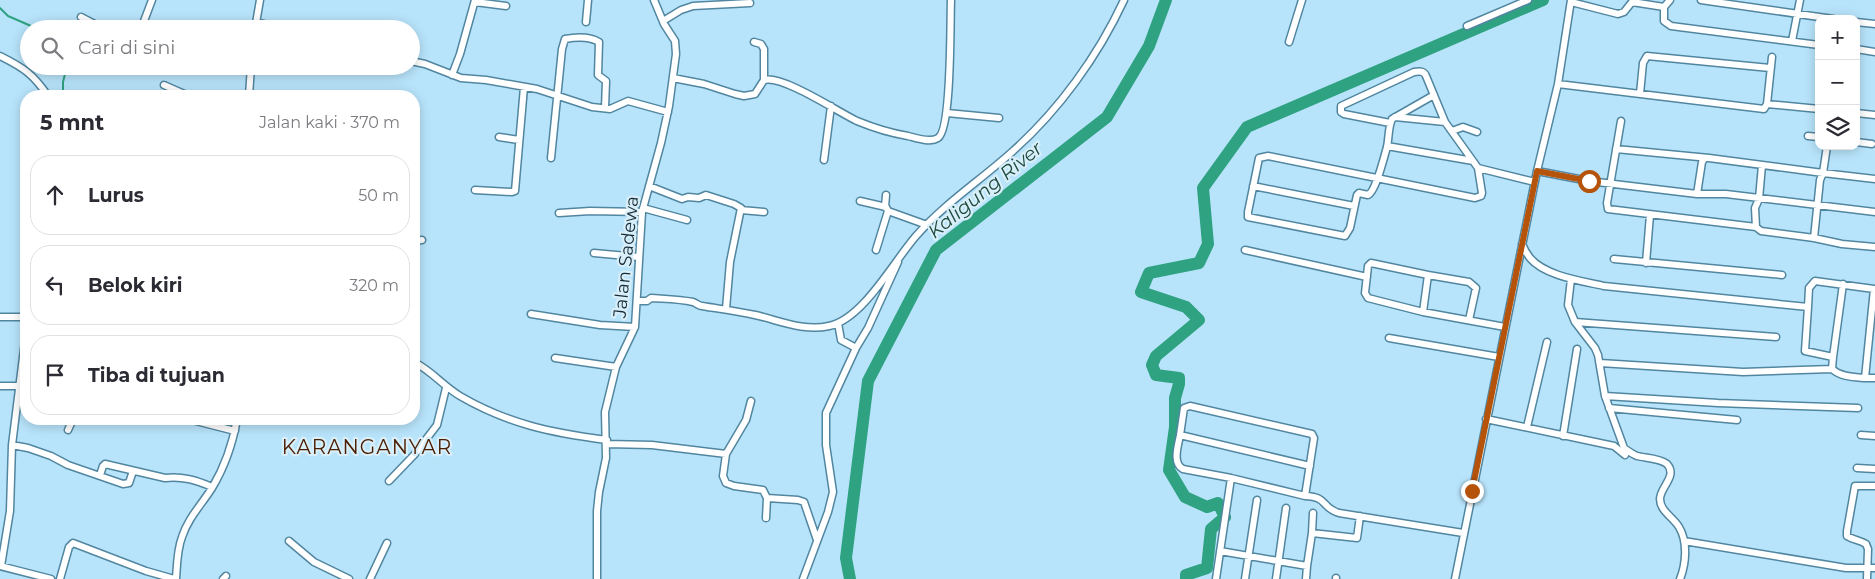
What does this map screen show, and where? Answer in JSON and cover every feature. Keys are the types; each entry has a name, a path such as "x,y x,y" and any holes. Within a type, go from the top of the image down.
{"street":[{"path":"144,20 152,0"},
{"path":"257,20 260,0"},
{"path":"586,22 588,0"},
{"name":"Jalan Sadewa","path":"597,579 597,511 599,492 610,443 605,412 616,367 635,327 640,301 638,257 645,209 653,187 668,112 678,80 676,47 668,18 654,0"},
{"path":"764,80 774,80 788,86 874,128 932,140 940,136 947,113 951,0"},
{"path":"640,301 648,301 651,298 695,302 700,306 726,309 792,325 821,327 838,323 857,310 927,225 1034,132 1097,51 1124,0"},
{"path":"1289,42 1302,0"},
{"path":"1467,26 1528,0"},
{"path":"1670,0 1664,7 1664,21 1671,26 1815,44"},
{"path":"1703,0 1815,16"},
{"path":"1792,41 1800,0"},
{"path":"452,75 475,1 506,6"},
{"path":"1455,579 1537,171 1558,84 1571,1 1618,14 1624,12 1632,2 1664,7"},
{"path":"668,18 681,10 693,6 738,2 750,3"},
{"path":"81,17 87,20"},
{"path":"1860,22 1875,24"},
{"path":"551,158 562,48 565,39 576,37 599,42 598,76 606,83 605,108"},
{"path":"678,80 704,84 744,96 755,94 764,80 764,49 761,44 754,42"},
{"path":"1860,50 1875,52"},
{"path":"0,56 20,66"},
{"path":"1640,94 1643,63 1648,56 1770,68"},
{"path":"1558,84 1762,110 1766,109 1767,104 1772,57"},
{"path":"420,64 469,80 486,80 524,87 557,95 592,107 614,108 628,102 668,112"},
{"path":"1390,124 1344,114 1341,112 1341,106 1418,71 1425,73 1434,95 1445,122 1478,168 1482,193 1478,198 1377,178 1264,156 1258,158 1248,215 1251,219 1345,236 1350,228 1358,194 1371,194 1377,178 1387,146 1390,124 1395,116 1434,95"},
{"path":"31,75 44,90"},
{"path":"249,90 250,75"},
{"path":"164,85 175,90"},
{"path":"475,190 516,191 524,87"},
{"path":"1767,104 1815,109"},
{"path":"824,160 831,106"},
{"path":"947,113 999,118"},
{"path":"1860,113 1875,115"},
{"path":"1395,116 1445,122"},
{"path":"1621,121 1607,205 1608,209 1756,227 1761,231 1842,244 1875,247"},
{"path":"1452,131 1463,126 1477,132"},
{"path":"1808,136 1815,137"},
{"path":"499,137 519,140"},
{"path":"1860,142 1872,144"},
{"path":"1387,146 1473,161"},
{"path":"1616,149 1875,179"},
{"path":"1814,238 1820,180 1826,150"},
{"path":"1697,194 1704,159"},
{"path":"1756,227 1756,208 1759,199 1762,165"},
{"path":"1478,168 1535,182"},
{"path":"1537,171 1589,181 1611,182 1697,194 1726,194 1875,212"},
{"path":"1253,186 1354,206"},
{"path":"653,187 684,199 688,197 699,198 706,195 734,204 741,208 741,210 764,212"},
{"path":"876,250 886,209 886,195"},
{"path":"860,201 927,225"},
{"path":"559,213 645,209 687,220"},
{"path":"726,309 730,262 741,210"},
{"path":"1646,263 1650,215"},
{"path":"1522,244 1529,257 1542,268 1571,279 1604,286 1808,307"},
{"path":"1245,250 1366,277"},
{"path":"594,253 638,257"},
{"path":"802,579 828,512 833,492 826,445 826,413 856,348 896,270 900,256"},
{"path":"1614,259 1782,275"},
{"path":"1469,320 1476,288 1469,282 1428,275 1374,262 1368,266 1364,292 1368,298 1423,312 1505,327"},
{"path":"1423,312 1428,275"},
{"path":"1571,279 1568,305 1575,322 1595,348 1600,363 1604,396 1624,448 1638,456 1662,461 1667,464 1670,470 1671,476 1660,496 1662,508 1679,527 1684,541 1684,570 1680,579"},
{"path":"1833,357 1805,351 1809,288 1815,281 1874,286 1865,378"},
{"path":"1832,368 1843,284"},
{"path":"531,314 635,327"},
{"path":"0,317 20,317"},
{"path":"1575,322 1776,337"},
{"path":"838,323 841,340 856,348"},
{"path":"1389,338 1499,357"},
{"path":"1527,427 1547,342"},
{"path":"1563,436 1577,349"},
{"path":"555,358 616,367"},
{"path":"1600,363 1743,372 1832,368 1844,376 1875,378"},
{"path":"420,365 432,372 446,388 514,422 610,443 652,445 726,454"},
{"path":"0,386 20,386 12,446 10,511 0,566 51,579"},
{"path":"389,481 414,455 437,425 446,388"},
{"path":"1604,396 1718,403 1858,408"},
{"path":"751,401 746,420 726,454 724,476 726,483 734,486 760,488 765,492 767,498 766,518"},
{"path":"1305,496 1314,438 1308,432 1188,405 1184,408 1176,461 1183,469 1232,478 1305,496 1321,498 1327,507 1335,512 1463,533"},
{"path":"1609,408 1737,420"},
{"path":"1486,419 1614,446 1625,455"},
{"path":"68,430 70,425"},
{"path":"212,425 235,431"},
{"path":"60,579 69,548 73,543 146,571 175,579 181,539 187,525 212,487 236,425"},
{"path":"1180,435 1310,466"},
{"path":"1861,435 1875,436"},
{"path":"12,446 36,451 68,465 126,484 130,480 133,470"},
{"path":"100,475 103,466 106,464 164,478 195,479 212,487"},
{"path":"1857,468 1875,469"},
{"path":"1216,579 1232,478"},
{"path":"1867,579 1868,549 1866,544 1851,539 1847,536 1847,531 1855,486 1875,486"},
{"path":"767,498 804,502 817,540"},
{"path":"1245,579 1257,500"},
{"path":"1276,579 1286,508"},
{"path":"1306,579 1313,513"},
{"path":"1312,533 1357,538 1360,516"},
{"path":"289,541 314,562 349,579"},
{"path":"1684,541 1846,568 1875,568"},
{"path":"370,579 387,543"},
{"path":"1220,551 1307,566"}],"waterway":[{"name":"Kaligung River","path":"850,579 846,558 868,381 936,250 1107,117 1149,46 1166,0"},
{"path":"1186,579 1186,575 1207,568 1211,529 1225,517 1218,503 1207,507 1185,497 1169,470 1175,427 1175,398 1179,378 1156,375 1152,365 1156,356 1199,320 1186,307 1141,292 1149,273 1199,263 1208,244 1203,188 1247,127 1543,0"},
{"path":"0,8 8,16 20,21"},
{"path":"63,90 65,75"}],"district":[{"name":"KARANGANYAR","path":"367,447"}],"route":[{"path":"1472,491 1537,171 1589,181"}]}
